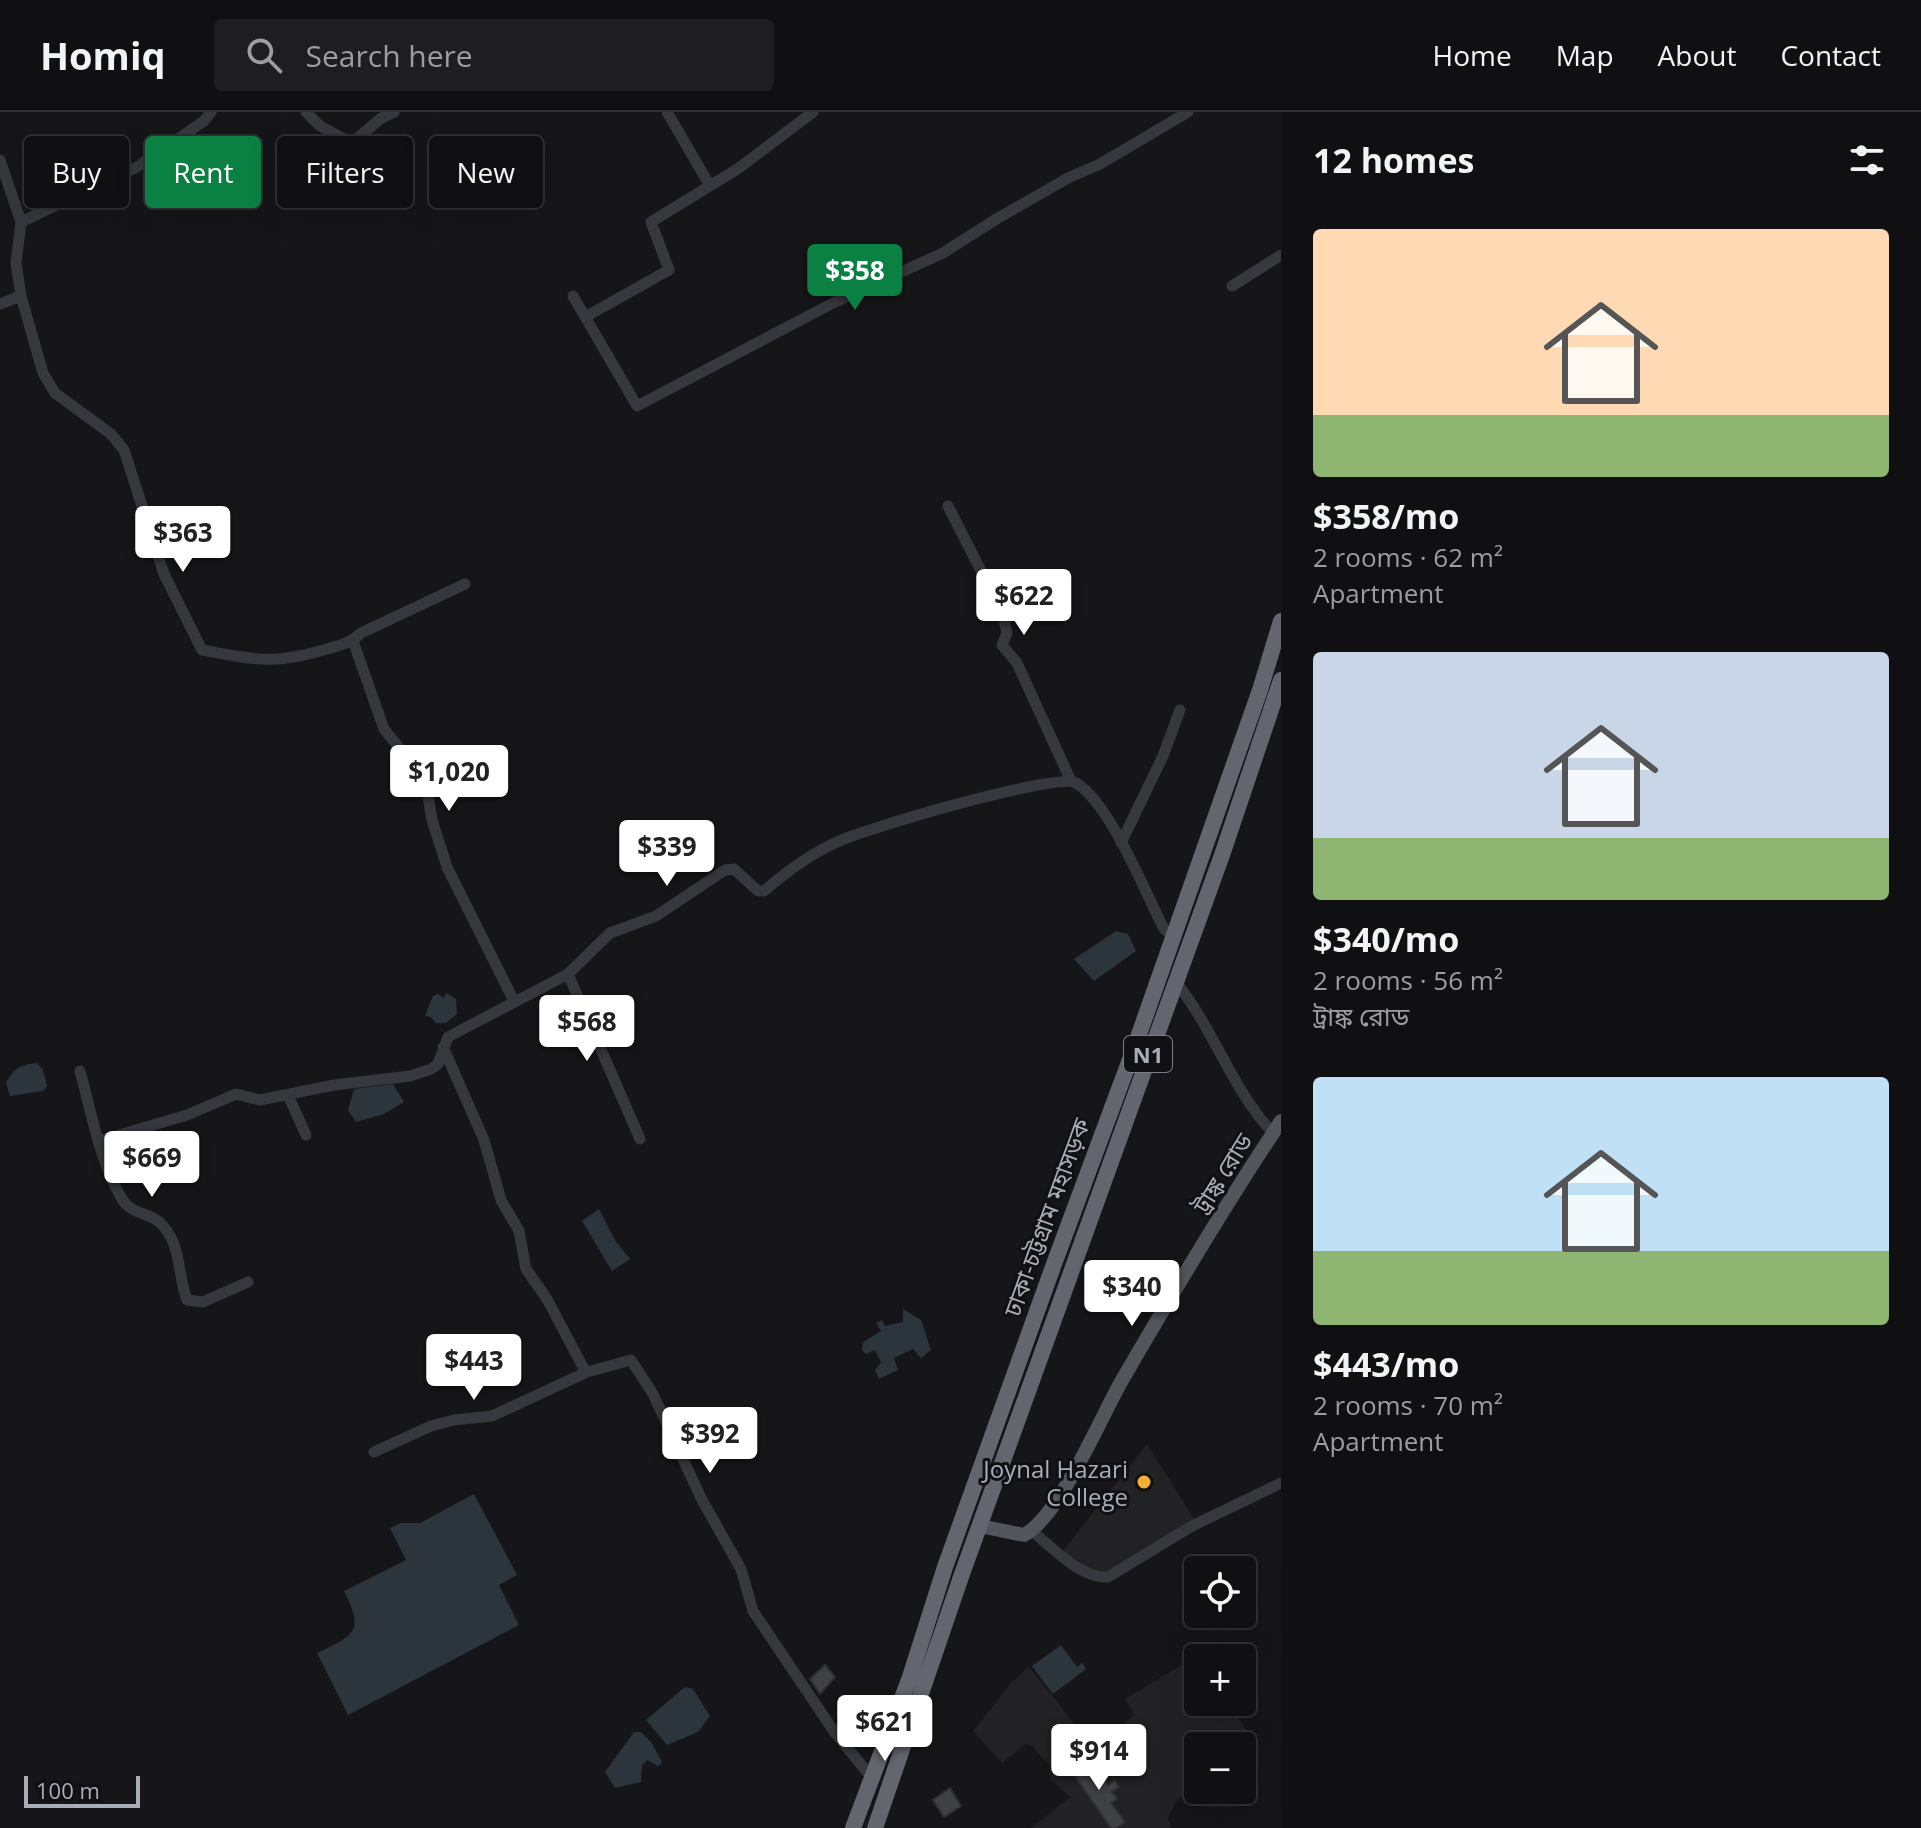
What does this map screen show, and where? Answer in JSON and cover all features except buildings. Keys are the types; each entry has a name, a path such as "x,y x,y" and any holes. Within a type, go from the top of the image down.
{"highway":[{"name":"ঢাকা-চট্টগ্রাম মহাসড়ক","path":"875,1828 945,1567 1173,936 1260,690 1281,621"},
{"name":"ঢাকা-চট্টগ্রাম মহাসড়ক","path":"853,1828 910,1699 980,1526 1281,680"},
{"path":"1009,1391 1016,1402 1027,1397"},
{"path":"998,1419 1011,1414 1016,1427"},
{"path":"945,1567 962,1574"}],"main road":[{"name":"ট্রাঙ্ক রোড","path":"1032,1531 1060,1494 1122,1381 1277,1127"},
{"path":"980,1526 1024,1535 1032,1531"},
{"path":"846,1828 892,1710 910,1699 918,1723 882,1828"}],"street":[{"path":"21,222 137,167 204,121 211,112"},
{"path":"306,112 320,126 352,143 380,119 394,112"},
{"path":"667,112 709,184"},
{"path":"585,317 669,270 651,222 739,168 813,112"},
{"path":"573,296 637,406 833,303 943,253 998,218 1068,178 1100,164 1188,112"},
{"path":"0,160 21,222 21,246 16,263 21,296 43,373 55,393 111,434 124,450 164,574 202,650 259,661 291,660 353,641 361,633 465,584"},
{"path":"1232,286 1281,255"},
{"path":"0,304 21,296"},
{"path":"948,506 1002,612 1007,633 1002,645 1017,663 1071,781"},
{"path":"353,641 384,729 419,772 427,790 432,820 447,867 514,1001"},
{"path":"1121,843 1163,756 1180,710"},
{"path":"99,1141 187,1115 236,1094 260,1100 421,1073 438,1064 448,1037 568,974 610,933 656,916 725,870 734,869 758,891 764,891 797,864 836,842 963,802 1071,781 1079,785 1094,802 1121,843 1164,929 1173,936"},
{"path":"568,974 640,1139"},
{"path":"1175,981 1195,1005 1217,1041 1254,1113 1277,1127"},
{"path":"443,1047 484,1140 501,1200 519,1231 526,1269 547,1299 587,1372"},
{"path":"80,1071 102,1157 123,1201 131,1209 156,1220 167,1231 179,1256 182,1287 187,1300 203,1302 248,1282"},
{"path":"288,1095 306,1135"},
{"path":"374,1452 444,1422 492,1416 587,1372 631,1360 653,1394 701,1498 741,1569 753,1611 833,1730 867,1772"},
{"path":"1032,1531 1071,1562 1097,1577 1108,1577 1192,1526 1281,1483"}],"shaded area":[{"path":"1116,931 1128,934 1136,951 1094,981 1074,959"},
{"path":"446,993 456,999 457,1014 446,1023 436,1023 425,1016 433,996 438,994 444,998"},
{"path":"37,1063 43,1070 47,1086 43,1091 10,1096 6,1083 12,1074 22,1066"},
{"path":"393,1084 404,1102 384,1114 356,1122 348,1110 354,1089"},
{"path":"599,1209 616,1242 630,1259 612,1271 582,1221"},
{"path":"903,1309 921,1320 931,1350 921,1358 913,1349 894,1358 898,1370 879,1379 875,1370 881,1362 875,1350 866,1354 862,1350 863,1342 881,1331 876,1323 882,1320 885,1326 903,1322"},
{"name":"Joynal Hazari College","path":"1147,1444 1195,1520 1115,1570 1098,1574 1062,1552"},
{"path":"474,1494 517,1575 499,1585 519,1625 348,1715 317,1653 352,1631 354,1615 344,1591 406,1560 390,1528 401,1523 420,1523"},
{"path":"1061,1645 1077,1667 1082,1663 1086,1669 1053,1694 1032,1666"},
{"path":"1184,1663 1184,1716 1237,1716 1247,1732 1184,1732 1184,1796 1176,1801 1168,1819 1171,1828 1031,1828 1070,1797 1049,1778 1050,1767 1033,1746 1026,1744 1002,1763 973,1731 1011,1683 1029,1667 1086,1738 1118,1729 1134,1714 1125,1699"},
{"path":"685,1687 693,1689 710,1716 698,1732 667,1745 646,1720"},
{"path":"634,1732 641,1732 651,1742 662,1762 658,1766 647,1760 642,1765 641,1782 615,1788 605,1772"}],"place":[{"name":"Joynal Hazari College","path":"1144,1482"}]}
